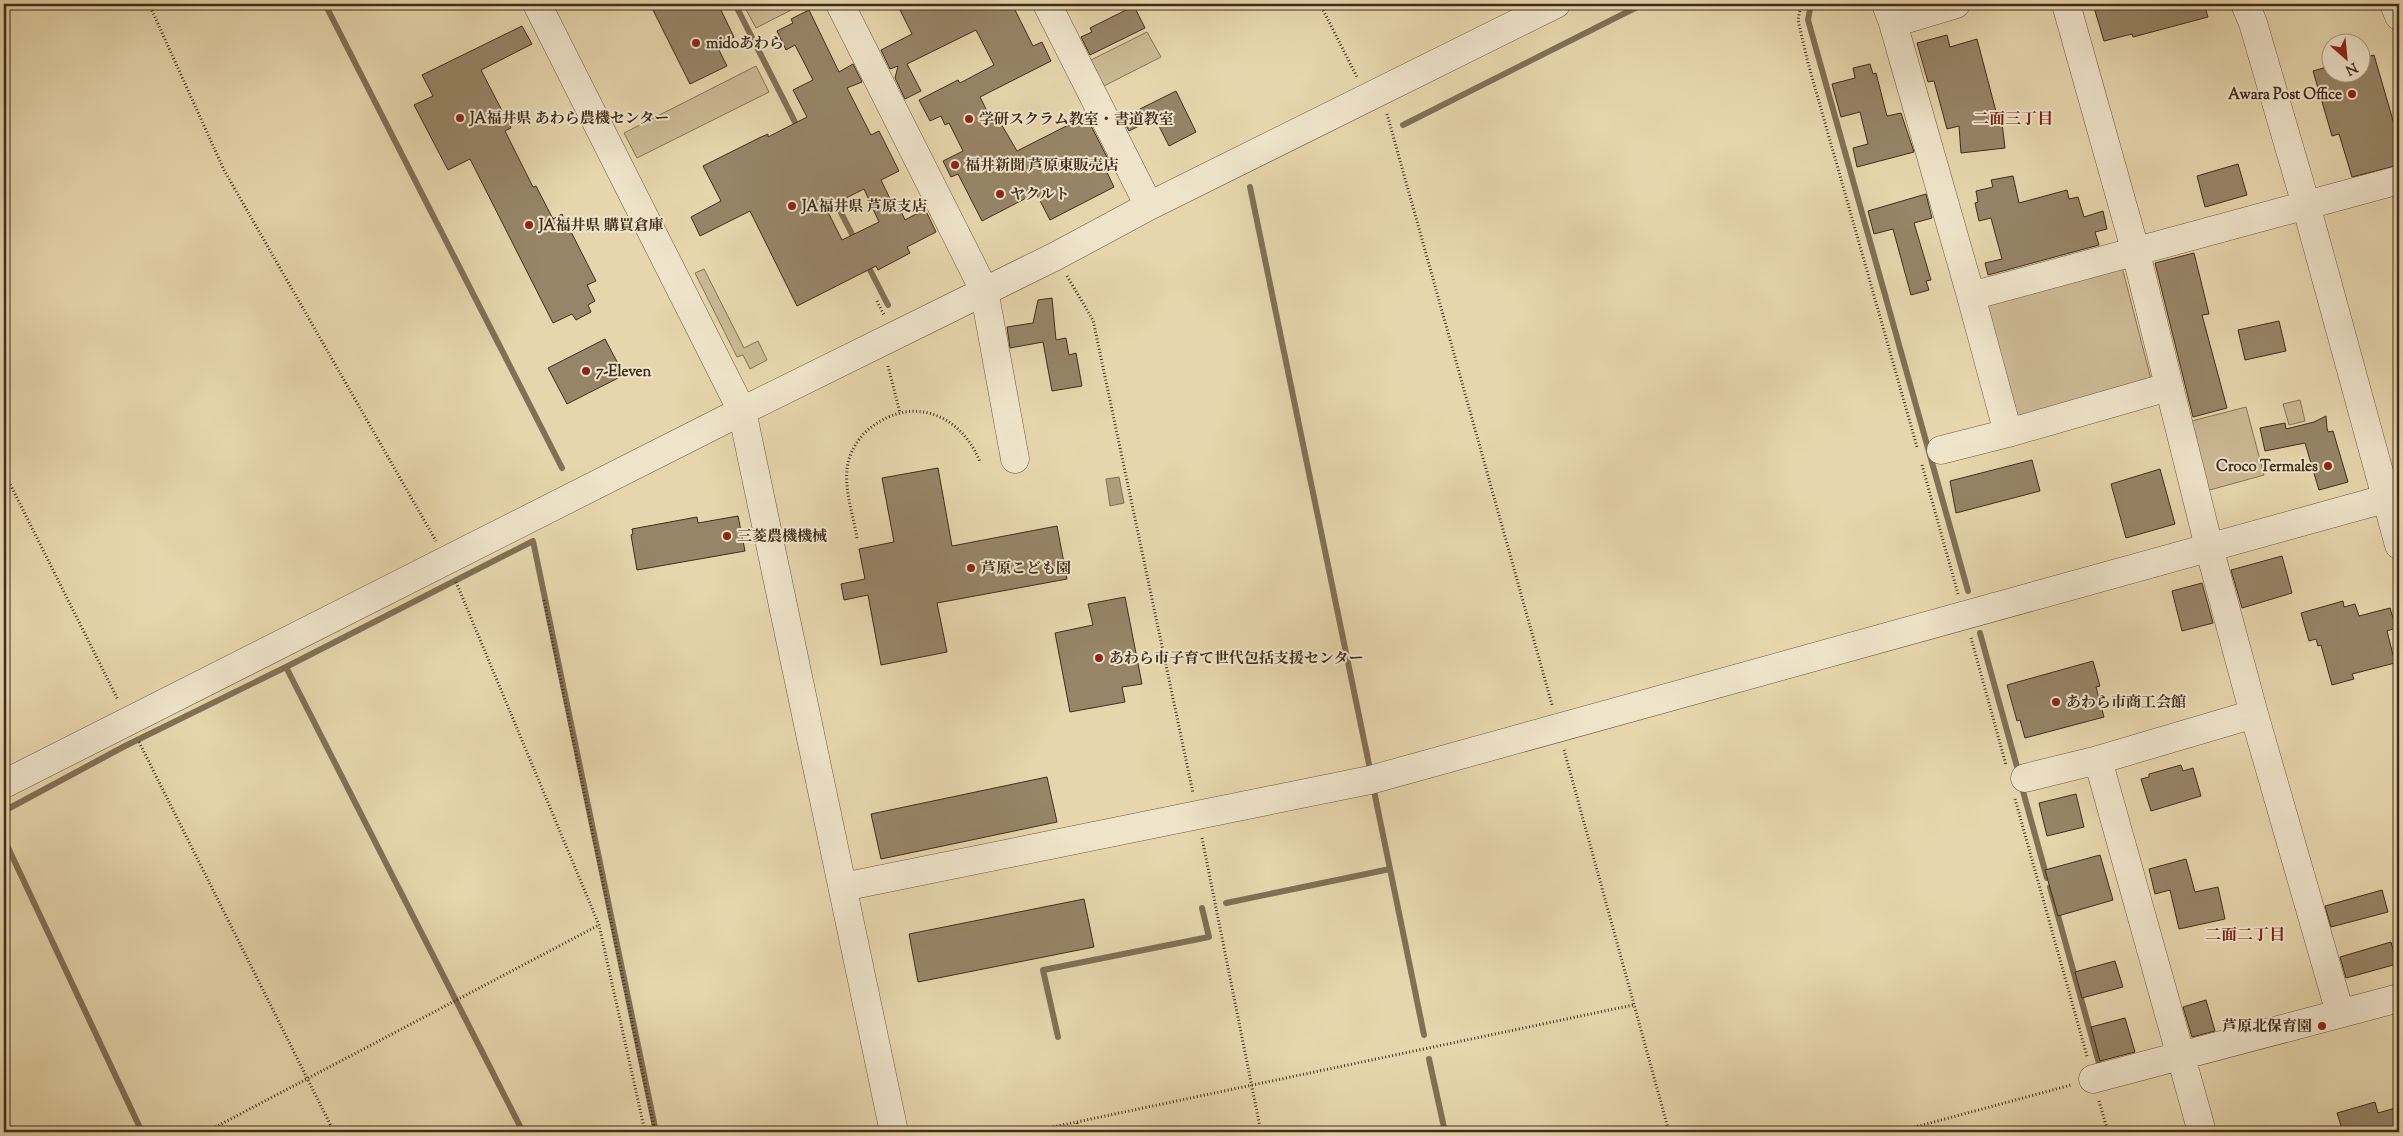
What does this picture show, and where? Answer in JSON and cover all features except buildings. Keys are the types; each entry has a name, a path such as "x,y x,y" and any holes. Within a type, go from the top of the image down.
{"street":[{"path":"536,4 742,411 894,1132"},
{"path":"840,4 984,290 1015,459"},
{"path":"1047,4 1149,206"},
{"path":"4,784 742,411 883,328 984,290 1056,256 1149,206 1556,4"},
{"path":"1956,4 1889,13 1971,296 2008,433"},
{"path":"2066,4 2136,253 2209,547 2254,714 2340,1013"},
{"path":"2245,4 2254,24 2393,497 2399,545"},
{"path":"2394,4 2399,16"},
{"path":"1971,296 2136,253 2399,180"},
{"path":"1927,456 2168,386"},
{"path":"843,887 1370,780 2393,497"},
{"path":"2015,780 2098,760 2254,714"},
{"path":"2098,760 2202,1132"},
{"path":"2093,1079 2399,998"}],"path":[{"path":"149,4 224,170 447,559 599,925 645,1132"},
{"path":"1320,4 1374,94 1559,729 1633,1005 1670,1132"},
{"path":"1801,4 1798,20 1808,63 1927,456 1964,616 2015,780 2108,1132"},
{"path":"1056,256 1093,320 1197,815 1261,1132"},
{"path":"876,301 900,413"},
{"path":"857,538 846,480 848,461 856,444 867,430 882,419 900,413 915,411 930,413 950,422 967,436 980,462"},
{"path":"4,472 334,1132"},
{"path":"544,600 655,1132"},
{"path":"206,1132 308,1080 599,925"},
{"path":"1029,1132 1633,1005"},
{"path":"1897,1132 2093,1079"},
{"path":"1077,1123 1079,1132"}],"shaded area":[{"path":"743,4 803,4 756,28"},
{"path":"1147,32 1161,57 1102,87 1089,61"},
{"path":"756,66 769,92 637,158 624,133"},
{"path":"2122,267 2152,383 2017,419 1986,303"},
{"path":"704,269 744,348 758,341 767,360 750,369 743,355 737,357 695,273"},
{"path":"2300,400 2305,421 2289,425 2283,404"},
{"path":"2246,407 2264,475 2206,491 2188,422"},
{"path":"1119,477 1124,503 1110,506 1106,479"}],"waterway":[{"path":"325,4 562,468"},
{"path":"735,4 799,130"},
{"path":"1403,125 1643,4"},
{"path":"1811,4 1808,20 1968,591"},
{"path":"1250,187 1371,774"},
{"path":"833,197 856,242"},
{"path":"866,262 888,305"},
{"path":"286,667 533,541 656,1132"},
{"path":"1980,633 2019,774"},
{"path":"4,811 125,746 286,667 523,1132"},
{"path":"2021,784 2047,878"},
{"path":"1373,786 1424,1035"},
{"path":"4,839 142,1132"},
{"path":"1226,903 1390,869"},
{"path":"2050,887 2100,1067"},
{"path":"1058,1037 1043,970 1209,937 1202,908"},
{"path":"1429,1059 1445,1132"}],"place":[{"name":"midoあわら","path":"696,43"},
{"name":"Awara Post Office","path":"2352,94"},
{"name":"JA福井県 あわら農機センター","path":"460,118"},
{"name":"学研スクラム教室・書道教室","path":"969,119"},
{"name":"福井新聞 芦原東販売店","path":"955,165"},
{"name":"ヤクルト","path":"1000,194"},
{"name":"JA福井県 芦原支店","path":"792,206"},
{"name":"JA福井県 購買倉庫","path":"529,225"},
{"name":"7-Eleven","path":"586,371"},
{"name":"Croco Termales","path":"2328,466"},
{"name":"三菱農機機械","path":"727,536"},
{"name":"芦原こども園","path":"971,568"},
{"name":"あわら市子育て世代包括支援センター","path":"1099,658"},
{"name":"あわら市商工会館","path":"2056,702"},
{"name":"芦原北保育園","path":"2322,1026"}],"district":[{"name":"二面三丁目","path":"2013,118"},
{"name":"二面二丁目","path":"2245,934"}]}
